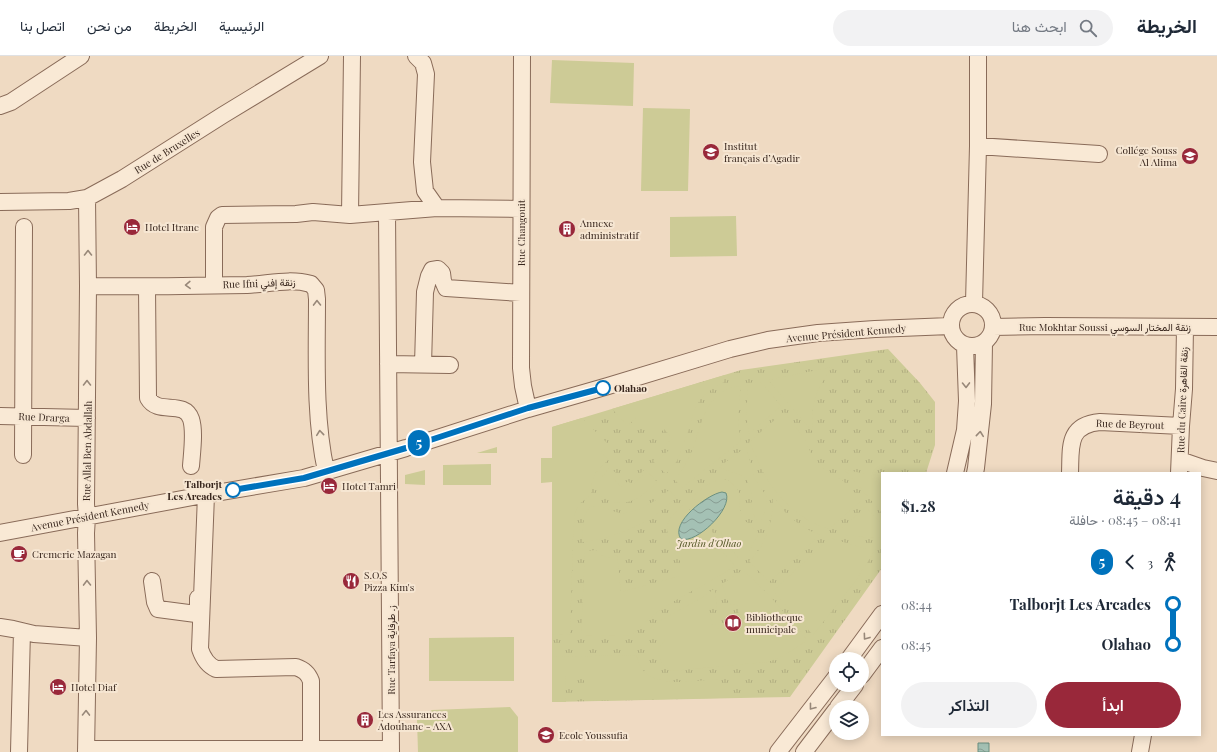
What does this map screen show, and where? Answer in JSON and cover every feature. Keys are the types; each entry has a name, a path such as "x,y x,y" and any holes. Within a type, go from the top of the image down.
{"street":[{"path":"0,106 10,102 81,56"},
{"name":"Rue de Bruxelles","path":"0,202 69,201 88,198 122,180 223,115 320,56"},
{"path":"350,215 352,56"},
{"path":"416,56 423,63 426,74 422,162 425,191 438,208"},
{"name":"Rue Changouit","path":"522,56 521,368 528,408"},
{"path":"974,304 978,146 978,56"},
{"path":"978,146 1099,154"},
{"name":"Rue Allal Ben Abdallah","path":"86,750 88,638 86,504 88,198"},
{"path":"214,285 214,227 218,218 222,215 296,214 313,212 350,215 438,208 521,209"},
{"name":"Rue Tarfaya ز. طرفاية","path":"387,212 390,453 391,750"},
{"path":"23,456 24,228"},
{"path":"423,365 424,292 432,270 438,269 442,273 446,288 521,293"},
{"name":"Rue Ifni زنقة إفني","path":"88,286 147,287 249,285 295,281 311,284 316,290 317,298 316,352 319,428 326,472"},
{"path":"147,287 148,398 150,402 157,407 175,407 181,409 189,415 192,427 191,466"},
{"path":"974,304 984,308 992,316 993,327 990,336 984,343 974,346 965,346 957,342 952,334 950,326 953,314 960,307 974,304"},
{"name":"Avenue Président Kennedy","path":"0,534 202,495 304,478 390,453 528,408 608,386 730,349 768,340 818,333 875,328 950,326"},
{"name":"Rue Mokhtar Soussi زنقة المختار السوسي","path":"993,327 1217,327"},
{"name":"Rue du Caire زنقة القاهرة","path":"1179,466 1184,389 1185,327"},
{"path":"975,472 983,404 984,343"},
{"path":"955,472 965,430 967,401 965,346"},
{"path":"388,364 450,365"},
{"name":"Rue Drarga","path":"0,416 87,418"},
{"name":"Rue de Beyrout","path":"1070,472 1073,437 1080,428 1089,423 1100,422 1181,426"},
{"path":"1179,466 1217,471"},
{"path":"202,495 200,649 203,656 211,667 216,669 296,667 304,670 308,674 311,681 311,749"},
{"path":"152,581 155,602 158,609 196,614 198,602 202,495"},
{"path":"855,652 881,615"},
{"path":"0,627 45,636 88,638"},
{"path":"19,752 22,631"},
{"path":"869,666 881,649"},
{"path":"778,752 829,685"},
{"path":"843,700 850,692"},
{"path":"804,752 829,719"},
{"path":"1140,752 1143,736"},
{"path":"86,750 391,750"}],"green space":[{"path":"552,60 634,63 633,106 550,103"},
{"path":"643,108 690,109 688,191 641,191"},
{"path":"736,216 737,256 670,257 670,217"},
{"name":"Jardin d'Olhao","path":"888,349 920,383 935,402 935,445 926,472 881,472 881,569 790,697 552,702 552,427 741,370"},
{"path":"832,367 820,386 814,401 813,432 768,380"},
{"path":"725,375 724,382 701,398 694,411 677,461 666,474 653,461 657,457 659,459 669,450 666,445 672,438 664,429 657,436 637,416 628,426 612,409"},
{"path":"761,382 781,406 749,434 746,416 748,383"},
{"path":"741,386 738,414 741,441 682,488 675,480 690,454 708,407 721,393 730,388"},
{"path":"784,412 804,438 814,460 821,467 842,480 862,500 829,529 808,520 789,506 766,478 749,442"},
{"path":"582,418 609,445 601,452 608,460 593,478 591,495 579,504 575,513 570,634 552,635 552,482 541,483 541,458 552,458 552,427"},
{"path":"497,447 497,453 477,453"},
{"path":"746,447 755,479 767,497 765,511 761,522 755,519 751,504 753,497 747,480 742,476 719,467"},
{"path":"491,464 491,485 443,485 443,465"},
{"path":"610,467 617,474 613,478 621,487 628,481 632,485 643,475 641,473 645,469 657,482 649,490 635,499 625,503 614,502 596,493 601,478"},
{"path":"844,469 865,474 881,474 881,512"},
{"path":"425,470 425,485 405,484 405,475"},
{"path":"719,479 728,480 737,488 740,495 740,510 744,520 755,529 758,535 749,551 742,558 738,558 723,538 714,521 724,509 716,493 698,505 692,497 704,487"},
{"path":"669,490 676,498 651,518 618,534 583,542 585,514 591,507 601,507 620,513 633,512 659,498"},
{"path":"773,497 792,519 820,535 769,582 749,561 760,548 768,532 772,514"},
{"path":"684,504 691,511 684,519 688,539 698,534 708,526 722,551 735,566 722,575 668,605 643,624 632,636 581,635 585,551 596,550 601,555 609,558 617,555 621,592 680,576 678,545 670,544 667,528 671,518"},
{"path":"866,507 881,524 881,538 838,534 837,532"},
{"path":"830,538 866,549 876,549 854,583 813,635 773,591"},
{"path":"743,570 770,596 807,640 779,658 768,662 671,671 668,669 663,664 659,656 658,649 665,640 664,635 650,628 703,597 715,588 717,608 709,609 712,625 717,624 718,629 725,628 726,631 733,630 732,626 737,625 736,620 740,620 737,604 731,605 728,601 722,584"},
{"path":"514,637 514,681 429,681 429,638"},
{"path":"636,655 642,669 657,679 690,682 720,679 720,698 584,701 584,675 565,675 566,702 552,702 552,657"},
{"path":"510,707 518,717 518,752 418,752 417,720 432,710"}],"water":[{"path":"722,492 726,493 727,500 719,516 704,531 688,539 681,539 679,532 680,525 685,518 692,510 708,498"},
{"path":"978,743 989,743 989,752 978,752"}],"bus line":[{"name":"5","path":"233,490 304,478 406,448 528,408 603,388"}],"place":[{"name":"Institut français d’Agadir","path":"711,152"},
{"name":"Collége Souss Al Alima","path":"1190,156"},
{"name":"Hotel Itrane","path":"132,227"},
{"name":"Annexe administratif","path":"567,229"},
{"name":"Olahao","path":"603,388"},
{"name":"Hotel Tamri","path":"329,486"},
{"name":"Talborjt Les Arcades","path":"233,490"},
{"name":"Cremerie Mazagan","path":"19,554"},
{"name":"S.O.S Pizza Kim's","path":"351,581"},
{"name":"Bibliotheque municipale","path":"733,623"},
{"name":"Hotel Diaf","path":"58,687"},
{"name":"Les Assurances Adouhane - AXA","path":"365,720"},
{"name":"Ecole Youssufia","path":"546,735"}]}
